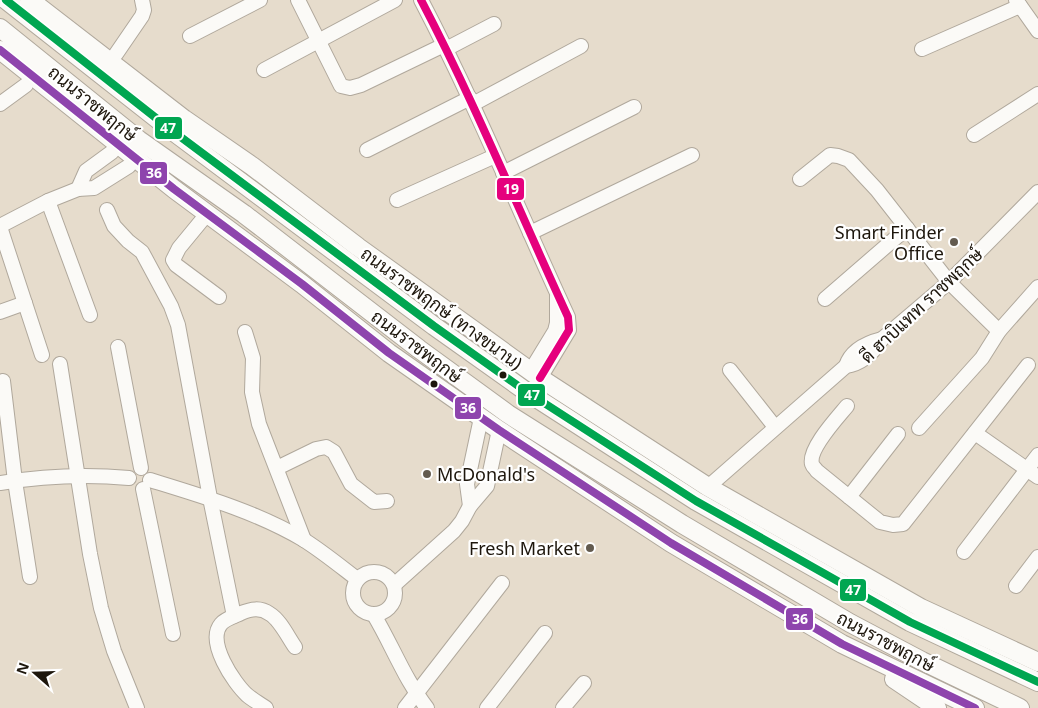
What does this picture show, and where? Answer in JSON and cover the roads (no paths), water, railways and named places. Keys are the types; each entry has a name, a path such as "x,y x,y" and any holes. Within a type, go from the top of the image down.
{"main road":[{"name":"ถนนราชพฤกษ์","path":"6,0 170,129 434,326 524,390 696,501 910,622 1038,682"},
{"name":"ถนนราชพฤกษ์ (ทางขนาน)","path":"30,0 184,120 252,166 446,312 535,375 708,487 921,608 1038,662"},
{"path":"47,0 195,114 252,166"},
{"name":"ถนนราชพฤกษ์","path":"0,28 139,140 244,214 419,349 508,414 682,524 850,623 922,661 1020,708"},
{"path":"0,50 174,189 302,284 389,354 499,430 671,542 842,644 937,708"},
{"path":"0,64 129,166 174,189"},
{"path":"340,256 446,312"},
{"path":"324,276 409,367"},
{"path":"980,636 1038,673"},
{"path":"842,644 975,708"}],"street":[{"path":"116,54 142,16 144,10 142,0"},
{"path":"190,36 260,0"},
{"path":"298,0 341,86 350,88 361,85 494,24"},
{"path":"264,70 320,42 395,0"},
{"path":"421,0 471,101 557,293 557,323 555,331 535,375"},
{"path":"922,49 1018,2 1038,31"},
{"path":"367,150 581,46"},
{"path":"0,104 26,85"},
{"path":"974,135 1038,94"},
{"path":"503,173 634,107"},
{"path":"78,189 86,171 112,152"},
{"path":"530,233 692,155"},
{"path":"800,179 830,155 849,160 877,190 950,282 999,331"},
{"path":"397,200 494,156"},
{"path":"42,355 0,227 48,201 78,189 94,188 129,166"},
{"name":"ดี ฮาบิแทท ราชพฤกษ์","path":"708,487 846,366 856,364 874,351 882,339 950,282 1038,192"},
{"path":"48,201 90,315"},
{"path":"106,210 114,226 142,252 171,306 178,325 234,616"},
{"path":"207,214 180,248 173,260 176,265 219,297"},
{"path":"825,298 907,228"},
{"path":"919,428 982,358 999,331 1038,287"},
{"path":"0,312 24,303"},
{"path":"245,332 253,358 252,392 259,424 304,540"},
{"path":"118,347 141,468"},
{"path":"60,364 90,554 101,608 114,651 137,708"},
{"path":"846,406 818,443 813,455 812,464 817,471 880,522 893,526 903,524 1028,365"},
{"path":"730,370 775,427"},
{"path":"3,381 15,481 30,577"},
{"path":"470,506 467,484 482,418"},
{"path":"394,585 454,531 462,522 470,506 487,486 499,430"},
{"path":"975,433 1033,474"},
{"path":"849,498 898,434"},
{"path":"277,468 316,449 326,447 334,452 351,484 374,502 387,501"},
{"path":"964,552 1033,474 1038,454"},
{"path":"128,478 133,470 141,468 148,472 146,484 173,634"},
{"path":"0,483 78,475 128,478"},
{"path":"128,478 133,488 146,484 210,498 276,525 304,540 357,579"},
{"path":"1016,586 1038,557"},
{"path":"377,571 387,576 394,585 396,592 394,600 388,609 374,615 365,613 354,602 352,593 357,579 369,572 377,571"},
{"path":"405,708 502,583"},
{"path":"266,708 247,694 234,679 221,657 217,644 221,624 250,609 262,610 271,614 295,647"},
{"path":"374,615 390,641 417,694 427,708"},
{"path":"487,708 545,633"},
{"path":"563,708 584,683"}],"place":[{"name":"Smart Finder Office","path":"954,242"},
{"name":"McDonald's","path":"427,474"},
{"name":"Fresh Market","path":"590,548"}]}
